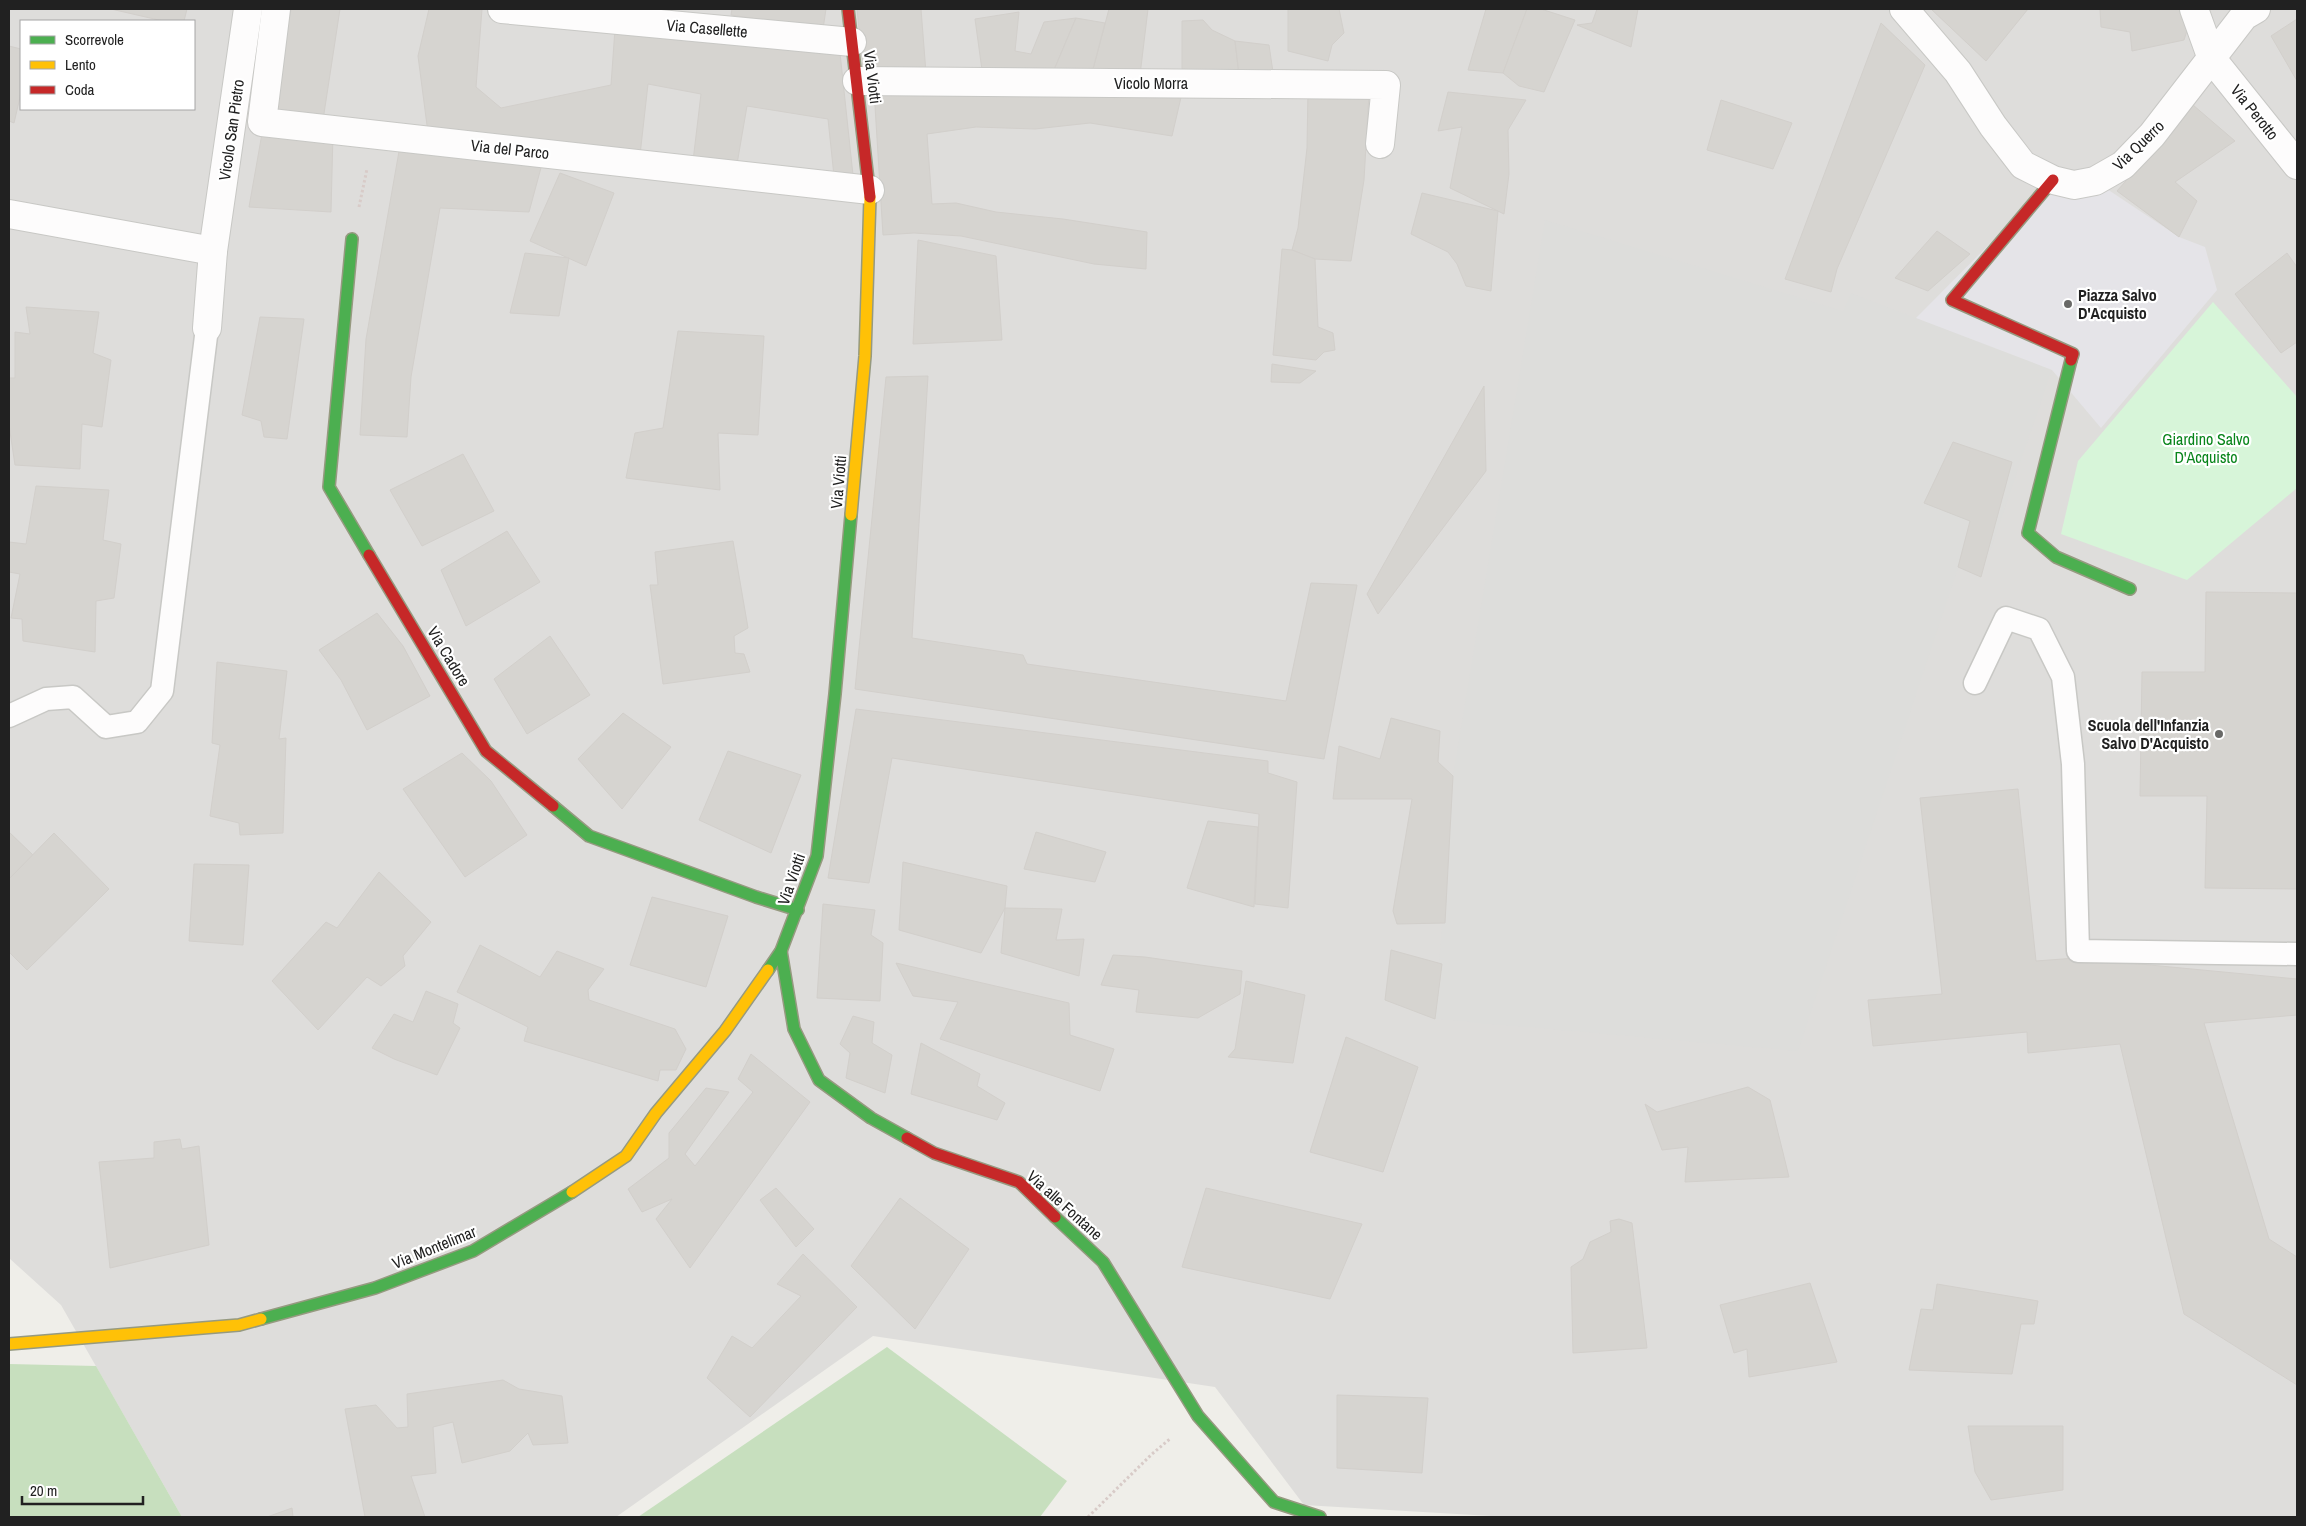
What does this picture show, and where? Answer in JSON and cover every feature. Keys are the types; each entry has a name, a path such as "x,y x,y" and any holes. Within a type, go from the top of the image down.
{"street":[{"name":"Vicolo San Pietro","path":"207,328 213,251 248,9"},
{"name":"Via del Parco","path":"276,9 262,122 870,190"},
{"name":"Via Casellette","path":"502,9 852,42"},
{"name":"Via Viotti","path":"781,951 817,856 836,694 865,356 870,190 848,9"},
{"name":"Via Querro","path":"1904,9 1958,72 1993,126 2023,165 2053,180 2074,186 2095,181 2123,164 2152,135 2212,60 2244,16 2256,9"},
{"name":"Via Perotto","path":"2194,9 2212,60 2297,164"},
{"name":"Vicolo Morra","path":"857,81 1386,85 1380,144"},
{"path":"2053,180 1952,300 2073,354 2028,533 2056,557 2130,589"},
{"path":"9,214 213,251"},
{"name":"Via Cadore","path":"352,239 329,487 486,751 589,836 756,897 798,910"},
{"name":"Via Montelimar","path":"9,1344 239,1325 375,1288 473,1251 555,1204 626,1156 656,1113 725,1031 781,951"},
{"name":"Via alle Fontane","path":"781,951 794,1029 819,1080 871,1118 934,1154 1019,1182 1103,1262 1198,1416 1274,1502 1320,1517"}],"lane":[{"path":"9,716 46,699 73,697 106,727 137,722 162,692 207,328"},
{"path":"1975,683 2006,618 2039,629 2063,677 2073,764 2078,950 2297,954"}],"path":[{"path":"352,239 374,134"},
{"path":"1088,1517 1152,1454 1198,1416"}],"shaded area":[{"path":"9,9 2297,9 2297,1517 1508,1517 1304,1505 1215,1387 873,1336 616,1517 182,1517 61,1305 9,1258"},
{"name":"Piazza Salvo D'Acquisto","path":"2053,180 2095,181 2179,237 2205,247 2217,290 2101,428 2052,370 1916,318"},
{"path":"1545,220 1843,311 1851,293 2052,370 1981,577 1958,568 1798,1051 1435,1019 1453,776"}],"green space":[{"name":"Giardino Salvo D'Acquisto","path":"2213,302 2297,397 2297,488 2187,580 2061,534 2078,461"},
{"path":"887,1347 1067,1481 1040,1517 638,1517"},
{"path":"9,1364 96,1366 182,1517 9,1517"}],"building":[{"path":"111,9 187,9 184,20 159,20"},
{"path":"291,9 340,9 323,120 272,115"},
{"path":"429,9 482,9 476,87 501,108 611,85 615,29 840,53 853,175 834,176 828,119 747,106 737,164 693,161 701,94 648,84 640,155 428,133 418,56"},
{"path":"732,9 826,9 823,29 731,15"},
{"path":"857,9 921,9 926,73 864,77"},
{"path":"1109,9 1148,9 1140,75 1093,69"},
{"path":"1288,9 1339,9 1344,33 1332,45 1328,61 1288,51"},
{"path":"1486,9 1527,9 1503,73 1468,70"},
{"path":"1527,9 1541,9 1575,20 1544,92 1519,86 1503,73"},
{"path":"1597,9 1638,9 1631,47 1577,25 1592,23"},
{"path":"1931,9 2028,9 1986,61"},
{"path":"2100,9 2184,9 2189,24 2184,40 2132,51 2130,32 2101,27"},
{"path":"1019,12 1015,51 1031,54 1044,22 1076,18 1054,70 982,70 975,19"},
{"path":"1076,18 1105,23 1093,69 1054,70"},
{"path":"2297,19 2297,81 2271,36"},
{"path":"1203,20 1212,30 1235,41 1239,74 1182,69 1182,21"},
{"path":"1881,23 1925,65 1837,269 1831,292 1785,279"},
{"path":"1235,41 1269,45 1273,72 1239,74"},
{"path":"9,46 20,49 20,97 14,123 9,121"},
{"path":"1308,89 1369,94 1364,180 1351,261 1315,259 1292,250 1298,228 1307,148"},
{"path":"874,90 1182,93 1172,136 1090,123 1035,129 976,127 927,134 932,204 956,203 996,212 1063,219 1147,232 1146,269 1094,264 961,236 914,233 883,235"},
{"path":"1448,92 1526,100 1508,130 1509,174 1504,214 1450,188 1462,127 1438,131"},
{"path":"1721,100 1792,123 1773,169 1707,150"},
{"path":"2193,105 2235,141 2175,182 2197,201 2179,237 2117,191"},
{"path":"263,128 333,133 331,212 249,207"},
{"path":"401,140 542,164 529,212 440,208 411,377 407,437 360,435 366,339"},
{"path":"560,173 614,193 586,266 530,241"},
{"path":"1422,193 1498,211 1491,291 1466,286 1457,264 1448,252 1411,234"},
{"path":"1937,231 1970,254 1928,291 1895,278"},
{"path":"918,240 996,256 1002,340 913,344"},
{"path":"1282,249 1292,250 1315,259 1318,327 1333,333 1335,350 1324,352 1316,360 1273,355"},
{"path":"525,253 569,258 559,316 510,313"},
{"path":"2287,253 2297,267 2297,342 2281,353 2235,294"},
{"path":"26,307 99,312 93,353 111,360 102,427 82,424 80,469 15,465 9,425 9,378 15,378 15,332 30,334"},
{"path":"260,317 304,319 287,439 264,437 261,421 242,415"},
{"path":"678,331 764,336 758,435 718,433 720,490 626,478 635,433 663,428"},
{"path":"1272,364 1316,371 1300,383 1271,382"},
{"path":"928,376 912,638 1023,655 1027,664 1286,701 1311,583 1357,585 1324,759 855,689 886,377"},
{"path":"1484,386 1486,471 1378,614 1367,594"},
{"path":"1953,442 2012,462 1981,577 1958,567 1970,521 1924,503"},
{"path":"463,454 494,511 422,546 390,490"},
{"path":"36,486 109,490 103,540 121,544 114,598 96,601 95,652 23,641 22,619 11,618 20,574 9,572 9,542 26,544"},
{"path":"507,531 540,582 466,626 441,570"},
{"path":"733,541 748,628 734,636 735,653 744,654 750,672 663,684 650,585 658,585 655,552"},
{"name":"Scuola dell'Infanzia Salvo D'Acquisto","path":"2206,592 2297,593 2297,889 2205,888 2207,796 2140,796 2142,672 2205,672"},
{"path":"377,613 403,646 430,696 367,730 341,680 319,650"},
{"path":"550,636 590,695 527,734 494,679"},
{"path":"217,662 287,671 279,739 286,738 283,833 240,835 239,823 210,816 220,745 212,743"},
{"path":"856,709 1268,761 1268,773 1297,782 1288,908 1255,904 1259,814 892,758 869,883 828,878"},
{"path":"623,713 671,747 622,809 578,759"},
{"path":"1391,718 1440,731 1438,762 1453,776 1445,923 1397,924 1393,911 1412,799 1333,799 1339,746 1380,759"},
{"path":"728,751 801,775 771,853 699,820"},
{"path":"462,753 491,781 527,835 465,877 403,789"},
{"path":"2018,789 2036,961 2076,958 2297,979 2297,1015 2204,1023 2269,1239 2297,1257 2297,1385 2184,1314 2120,1044 2028,1053 2027,1032 1873,1046 1868,1000 1942,994 1920,798"},
{"path":"1208,821 1258,827 1254,907 1187,888"},
{"path":"9,832 33,855 9,879"},
{"path":"1036,832 1106,852 1095,882 1024,869"},
{"path":"54,833 109,889 27,970 9,952 9,879"},
{"path":"903,862 1007,886 1005,908 981,953 899,930"},
{"path":"194,864 249,865 243,945 189,941"},
{"path":"379,872 431,922 403,956 405,966 381,986 367,977 318,1030 272,981 326,922 337,928"},
{"path":"652,897 728,916 706,987 630,965"},
{"path":"823,904 875,910 871,935 883,943 880,1001 817,998"},
{"path":"1005,908 1062,909 1056,940 1084,939 1079,976 1001,953"},
{"path":"480,945 540,977 557,951 604,969 588,990 589,1000 675,1029 686,1049 676,1070 660,1070 658,1081 524,1041 528,1027 457,992"},
{"path":"1391,950 1442,964 1435,1019 1385,1000"},
{"path":"1113,955 1145,957 1242,971 1240,994 1198,1018 1136,1012 1139,990 1101,985"},
{"path":"896,963 1069,1003 1070,1035 1114,1049 1100,1091 940,1039 958,1002 913,996"},
{"path":"1246,981 1305,995 1293,1063 1228,1057 1235,1049"},
{"path":"426,991 458,1004 453,1023 460,1028 437,1075 394,1059 372,1048 394,1014 413,1022"},
{"path":"853,1016 874,1022 872,1043 892,1055 885,1093 846,1078 850,1053 840,1044"},
{"path":"1346,1037 1418,1067 1383,1172 1310,1152"},
{"path":"921,1043 980,1074 977,1086 1005,1103 997,1120 911,1094"},
{"path":"751,1054 810,1102 690,1268 656,1219 672,1199 642,1212 628,1189 669,1158 669,1133 706,1088 729,1092 685,1154 695,1166 753,1092 738,1079"},
{"path":"1748,1087 1770,1100 1789,1177 1685,1182 1688,1147 1662,1150 1645,1104 1657,1112"},
{"path":"180,1139 182,1149 199,1146 209,1245 110,1268 99,1162 154,1158 154,1142"},
{"path":"776,1188 814,1229 796,1247 760,1200"},
{"path":"1206,1188 1362,1224 1330,1299 1182,1267"},
{"path":"900,1198 969,1249 915,1329 851,1266"},
{"path":"1619,1219 1632,1223 1647,1348 1573,1353 1571,1267 1583,1259 1590,1242 1611,1232 1610,1221"},
{"path":"803,1254 857,1307 750,1417 707,1378 732,1336 752,1348 801,1296 777,1284"},
{"path":"1810,1283 1837,1362 1749,1377 1747,1349 1734,1353 1720,1305"},
{"path":"1937,1284 2038,1301 2034,1324 2021,1324 2012,1374 1909,1370 1921,1309 1933,1310"},
{"path":"503,1380 519,1389 562,1396 568,1443 533,1445 528,1433 510,1451 462,1463 453,1422 433,1427 436,1473 411,1476 425,1517 365,1517 345,1409 376,1405 397,1428 408,1427 407,1394"},
{"path":"1337,1395 1428,1398 1422,1473 1337,1468"},
{"path":"1968,1426 2063,1426 2063,1490 1991,1500 1975,1472"},
{"path":"292,1508 293,1517 267,1517"}],"traffic: fast":[{"path":"352,239 329,487 369,555"},
{"path":"2071,360 2028,533 2056,557 2130,589"},
{"path":"768,970 781,951 817,856 835,694 851,515"},
{"path":"553,806 589,836 756,897 798,910"},
{"path":"781,951 794,1029 819,1080 871,1118 907,1138"},
{"path":"261,1319 375,1288 473,1251 572,1192"},
{"path":"1055,1217 1103,1262 1198,1416 1274,1502 1320,1517"}],"traffic: slow":[{"path":"851,515 865,356 870,197"},
{"path":"572,1192 626,1156 656,1113 725,1031 768,970"},
{"path":"9,1344 239,1325 261,1319"}],"traffic: jam":[{"path":"848,9 870,197"},
{"path":"2053,180 1952,300 2073,354 2071,360"},
{"path":"369,555 486,751 553,806"},
{"path":"907,1138 934,1153 1019,1182 1055,1217"}],"place":[{"name":"Piazza Salvo D'Acquisto","path":"2068,304"},
{"name":"Scuola dell'Infanzia Salvo D'Acquisto","path":"2219,734"}]}
